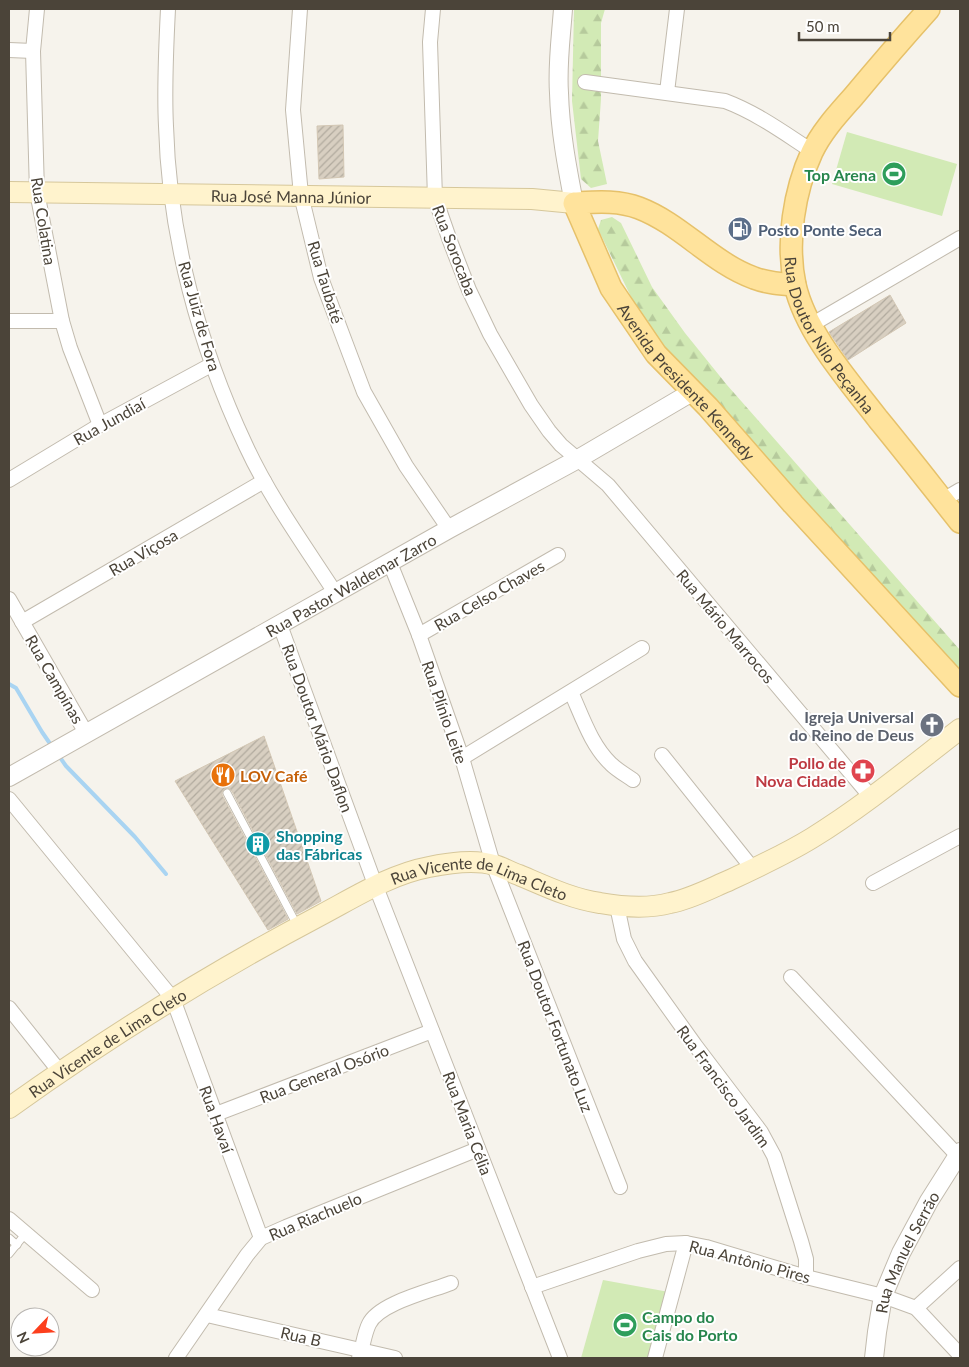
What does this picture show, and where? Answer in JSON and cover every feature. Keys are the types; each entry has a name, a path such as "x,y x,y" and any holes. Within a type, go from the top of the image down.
{"main road":[{"name":"Rua Doutor Nilo Peçanha","path":"929,9 828,127 812,151 800,185 792,223 792,257 795,285 811,326 863,399 952,495 960,522"},
{"name":"Rua José Manna Júnior","path":"9,192 532,199 574,203"},
{"path":"574,203 621,203 638,208 659,217 737,271 769,283 795,285"},
{"name":"Avenida Presidente Kennedy","path":"574,203 611,288 656,354 708,406 793,504 960,686"},
{"name":"Rua Vicente de Lima Cleto","path":"9,1108 60,1072 173,999 298,927 401,875 428,867 471,862 493,864 560,892 596,903 642,907 669,904 690,898 754,869 812,838 871,797 960,729"}],"street":[{"name":"Rua Colatina","path":"37,9 32,51 37,192 62,321 70,348 100,425"},
{"name":"Rua Juiz de Fora","path":"168,9 165,62 166,127 171,193 188,282 211,365 246,446 264,481 336,594"},
{"name":"Rua Taubaté","path":"300,9 293,110 301,195 321,278 364,392 406,466 449,529"},
{"name":"Rua Sorocaba","path":"433,9 430,42 435,198 469,290 494,341 548,431 578,459"},
{"name":"Avenida Presidente Kennedy","path":"563,9 558,64 559,94 563,136 574,203"},
{"path":"667,92 677,9"},
{"path":"9,50 32,51"},
{"path":"585,82 667,92 725,102 744,108 812,151"},
{"path":"811,326 960,238"},
{"path":"9,321 62,321"},
{"name":"Rua Jundiaí","path":"9,480 100,425 211,365"},
{"name":"Rua Pastor Waldemar Zarro","path":"9,777 390,564 449,529 578,459 692,392"},
{"name":"Rua Mário Marrocos","path":"578,459 608,485 871,797"},
{"name":"Rua Viçosa","path":"22,622 264,481"},
{"name":"Rua Celso Chaves","path":"419,636 558,555"},
{"name":"Rua Plínio Leite","path":"390,564 419,636 462,758 493,864"},
{"name":"Rua Campínas","path":"9,599 86,733"},
{"name":"Rua Doutor Mário Daflon","path":"280,625 376,887"},
{"path":"462,758 642,648"},
{"path":"572,692 594,742 603,756 633,780"},
{"path":"662,755 754,869"},
{"name":"Rua Havaí","path":"9,799 173,999 261,1238"},
{"path":"872,883 960,836"},
{"name":"Rua Doutor Fortunato Luz","path":"493,864 620,1187"},
{"name":"Rua Maria Célia","path":"376,887 560,1358"},
{"name":"Rua Francisco Jardim","path":"617,906 624,939 636,961 695,1045 761,1132 774,1156 806,1258 806,1277"},
{"path":"791,977 959,1154"},
{"path":"9,1008 60,1072"},
{"name":"Rua General Osório","path":"216,1114 432,1031"},
{"name":"Rua Riachuelo","path":"176,1358 247,1255 261,1238 478,1149"},
{"name":"Rua Manuel Serrão","path":"874,1358 883,1296 901,1253 929,1201 959,1154"},
{"path":"9,1218 92,1290"},
{"path":"655,1358 686,1243"},
{"name":"Rua Antônio Pires","path":"532,1287 638,1251 666,1244 686,1243 706,1247 806,1277 883,1296 916,1308"},
{"path":"960,1268 916,1308 960,1355"},
{"path":"360,1354 369,1323 382,1311 395,1304 452,1283"},
{"name":"Rua B","path":"207,1315 360,1354 395,1358"}],"lane":[{"path":"227,793 298,927"},
{"path":"9,1254 26,1233"},
{"path":"9,1238 17,1245"}],"green space":[{"path":"574,9 605,9 601,23 601,99 598,141 607,184 591,188 581,179 572,101"},
{"name":"Top Arena","path":"847,132 957,164 942,216 832,184"},
{"path":"612,217 621,223 652,287 685,333 727,385 960,650 960,679 662,345 635,305 598,229 601,220"},
{"name":"Campo do Cais do Porto","path":"603,1280 669,1292 651,1358 581,1358"}],"building":[{"path":"343,125 344,177 319,179 317,126"},
{"path":"890,295 906,323 848,360 829,332"},
{"name":"Shopping das Fábricas","path":"264,736 321,901 297,914 232,791 228,788 224,789 222,795 288,919 268,930 175,781"}],"waterway":[{"path":"9,684 16,688 53,748"},
{"path":"59,756 66,766 135,837 166,874"}],"place":[{"name":"Top Arena","path":"894,174"},
{"name":"Posto Ponte Seca","path":"740,229"},
{"name":"Igreja Universal do Reino de Deus","path":"932,725"},
{"name":"Pollo de Nova Cidade","path":"863,771"},
{"name":"LOV Café","path":"223,775"},
{"name":"Shopping das Fábricas","path":"258,844"},
{"name":"Campo do Cais do Porto","path":"625,1325"}]}
